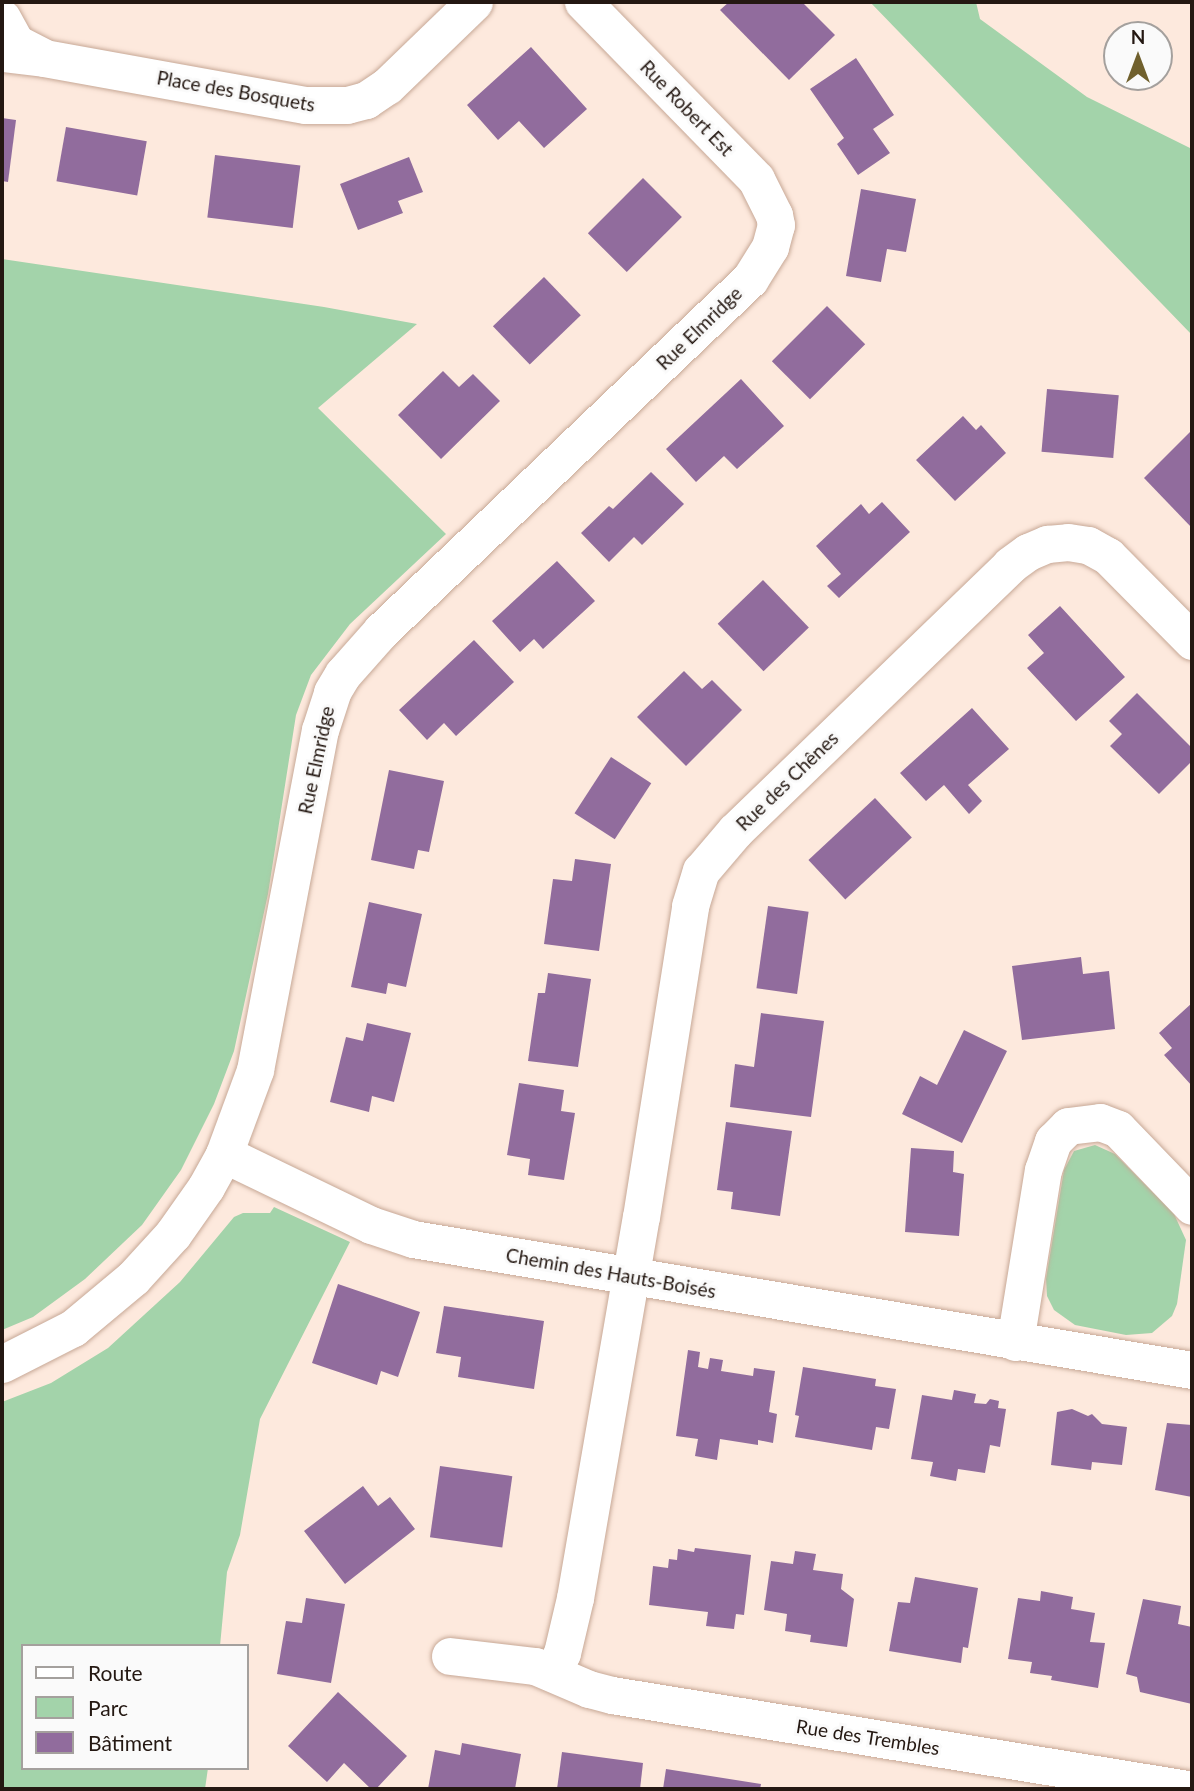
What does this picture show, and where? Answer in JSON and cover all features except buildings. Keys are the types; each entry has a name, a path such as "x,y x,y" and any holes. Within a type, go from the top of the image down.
{"street":[{"name":"Place des Bosquets","path":"2,53 44,58 305,105 347,105 366,100 387,86 474,2"},
{"name":"Rue Robert Est","path":"583,2 757,179 768,199 776,225"},
{"name":"Place des Bosquets","path":"2,18 16,43 44,58"},
{"name":"Rue Elmridge","path":"2,1364 73,1328 133,1278 173,1234 206,1187 223,1154 255,1070 320,730 332,692 357,656 381,631 750,279 770,247 776,225"},
{"name":"Rue des Chênes","path":"630,1276 690,906 701,871 712,854 1010,565 1028,552 1047,544 1068,542 1088,545 1108,556 1192,642"},
{"path":"1015,1342 1043,1170 1053,1141 1068,1126 1100,1122 1118,1129 1192,1206"},
{"name":"Chemin des Hauts-Boisés","path":"223,1154 392,1233 1015,1342 1191,1361"},
{"path":"552,1672 562,1653 572,1611 630,1276"},
{"name":"Rue des Trembles","path":"450,1656 514,1662 552,1672 589,1689 612,1695 1187,1789"}],"green space":[{"path":"870,2 976,2 980,19 1087,97 1192,149 1192,335"},
{"path":"2,259 324,307 417,324 318,408 446,534 350,624 311,675 296,715 268,894 234,1051 214,1104 181,1170 142,1225 85,1279 33,1317 2,1330"},
{"path":"1095,1145 1115,1154 1174,1214 1186,1240 1177,1304 1172,1316 1152,1333 1126,1335 1075,1325 1054,1310 1047,1296 1046,1279 1064,1170 1074,1151"},
{"path":"274,1207 350,1242 260,1419 240,1535 227,1572 220,1644 21,1644 21,1770 208,1770 205,1789 2,1789 2,1402 51,1383 108,1348 180,1282 234,1217 243,1213 270,1213"}]}
